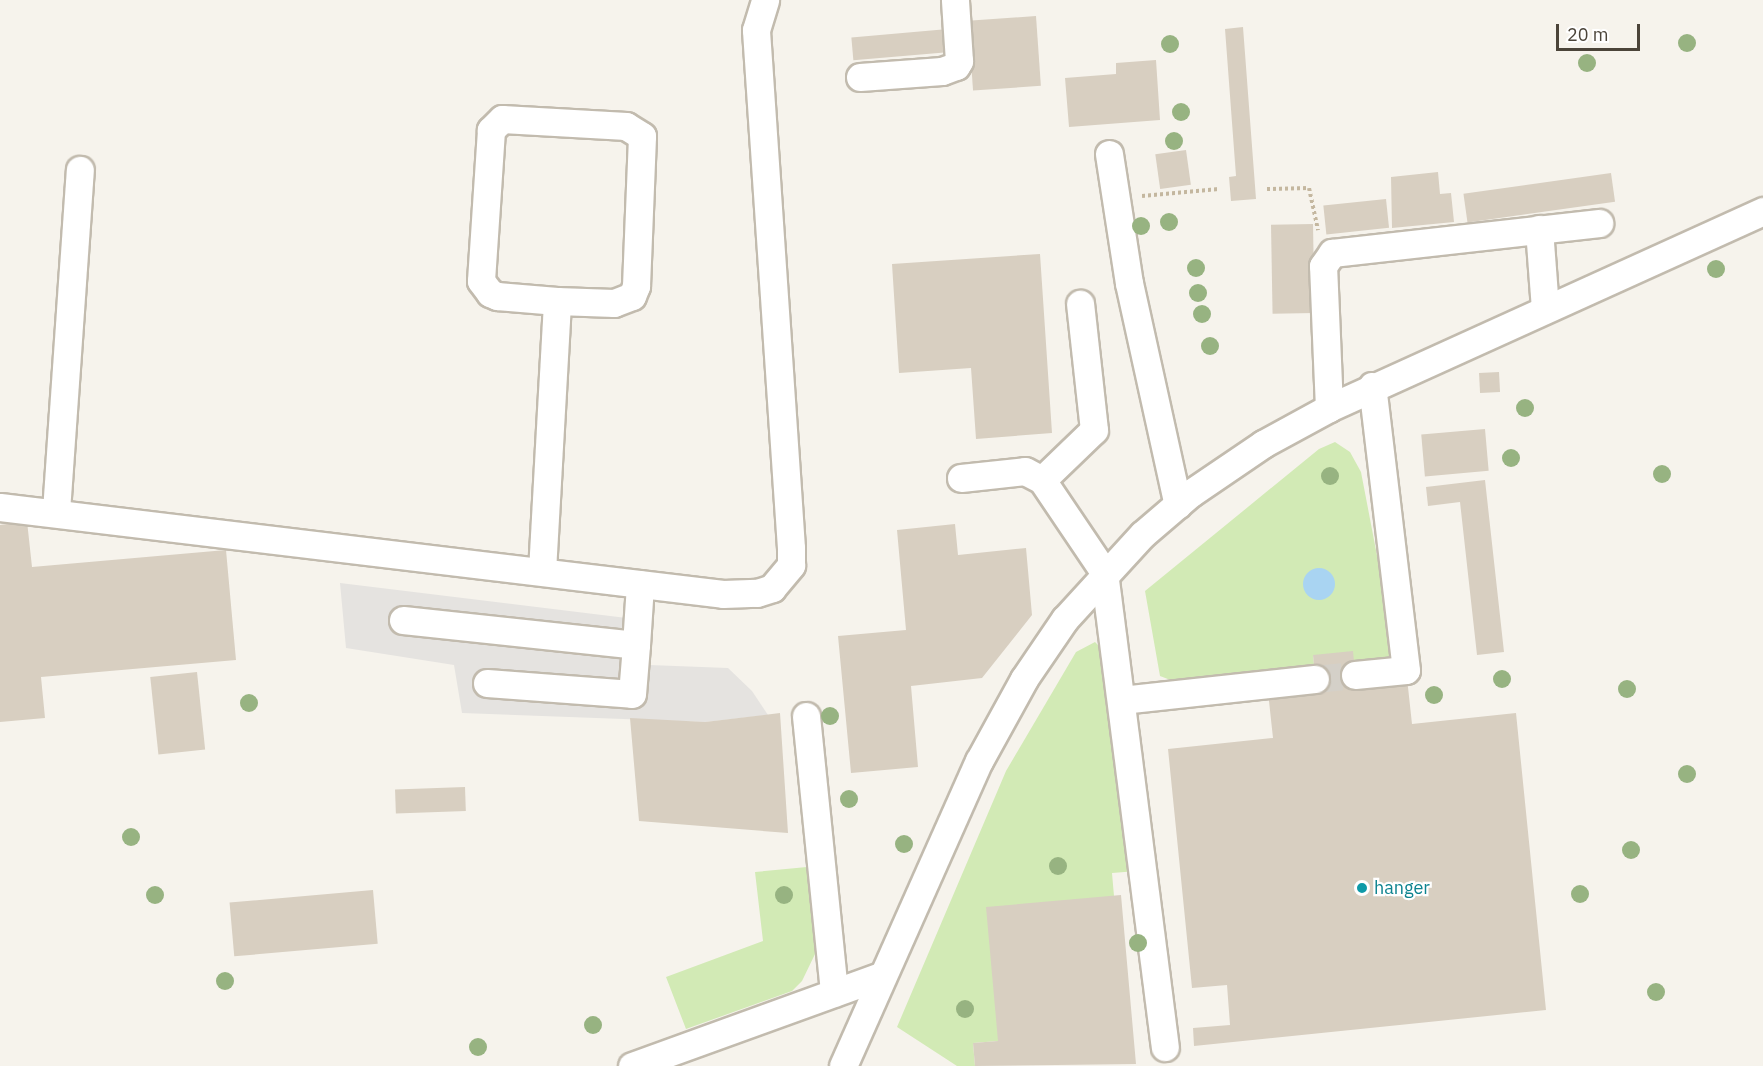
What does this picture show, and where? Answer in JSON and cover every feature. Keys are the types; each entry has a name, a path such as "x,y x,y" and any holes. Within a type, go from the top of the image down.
{"lane":[{"path":"0,507 56,511 723,594 757,593 778,584 791,565 756,30 765,0"},
{"path":"860,77 942,71 956,66 959,61 955,0"},
{"path":"502,119 626,126 642,136 636,286 632,296 615,303 557,301 497,296 490,293 481,281 491,130 502,119"},
{"path":"1109,154 1129,283 1178,505"},
{"path":"56,511 81,170"},
{"path":"843,1066 881,976 1002,720 1065,619 1104,572 1178,505 1263,444 1372,386 1763,211"},
{"path":"1329,408 1323,266 1326,258 1338,251 1599,223"},
{"path":"1539,229 1545,309"},
{"path":"542,572 557,301"},
{"path":"1042,480 1094,430 1080,304"},
{"path":"1355,675 1406,670 1372,386"},
{"path":"961,478 1025,471 1042,480 1104,572 1165,1047"},
{"path":"487,683 632,694 640,584"},
{"path":"403,620 636,645"},
{"path":"1121,700 1315,679"},
{"path":"806,716 834,993"},
{"path":"632,1066 881,976"}],"path":[{"path":"1267,189 1310,188 1326,258"},
{"path":"1115,199 1219,189"}],"green space":[{"path":"1335,442 1350,452 1361,472 1393,639 1390,657 1382,663 1354,666 1313,655 1315,674 1173,681 1160,676 1145,591 1319,449"},
{"path":"1095,642 1103,650 1137,871 1112,873 1114,896 998,1041 973,1043 975,1066 957,1066 897,1027 1006,771 1076,652"},
{"path":"807,867 818,928 816,952 802,981 792,991 686,1029 666,977 763,941 755,872"}],"shaded area":[{"path":"340,583 651,621 649,665 728,668 752,691 768,715 705,722 462,713 454,665 346,648"}],"water":[{"path":"1319,568 1330,573 1335,584 1330,595 1319,600 1308,595 1303,584 1308,573"}],"building":[{"path":"1036,16 1041,86 973,91 968,21"},
{"path":"1243,27 1256,199 1231,201 1229,177 1236,176 1225,29"},
{"path":"948,29 950,52 853,60 851,37"},
{"path":"1156,60 1160,120 1069,127 1065,78 1116,74 1116,63"},
{"path":"1186,150 1191,185 1160,189 1155,154"},
{"path":"1438,172 1440,194 1451,193 1454,222 1392,228 1391,177"},
{"path":"1611,173 1615,202 1467,222 1463,194"},
{"path":"1386,199 1389,228 1326,234 1323,206"},
{"path":"1313,224 1315,313 1273,314 1271,225"},
{"path":"1040,254 1052,433 976,439 971,368 899,373 892,264"},
{"path":"1499,372 1500,392 1480,393 1479,373"},
{"path":"1485,429 1489,471 1425,476 1421,435"},
{"path":"1485,480 1504,652 1477,655 1460,502 1428,506 1426,487"},
{"path":"27,521 32,567 226,550 236,660 41,677 45,718 0,722 0,525"},
{"path":"955,524 958,555 1026,548 1032,615 982,678 911,686 918,767 851,773 838,636 906,630 897,530"},
{"name":"hanger","path":"1353,651 1356,683 1407,678 1412,724 1516,713 1546,1010 1194,1046 1193,1028 1230,1025 1227,985 1192,988 1168,749 1273,738 1268,692 1316,687 1313,655"},
{"path":"197,672 205,750 158,754 150,677"},
{"path":"780,713 788,833 639,821 630,718 705,722"},
{"path":"465,787 466,811 396,813 395,789"},
{"path":"373,890 378,944 234,956 230,903"},
{"path":"1121,895 1136,1064 975,1066 973,1043 998,1041 986,907"}],"tunnel":[{"path":"1315,679 1355,675"}],"place":[{"name":"hanger","path":"1362,888"}]}
